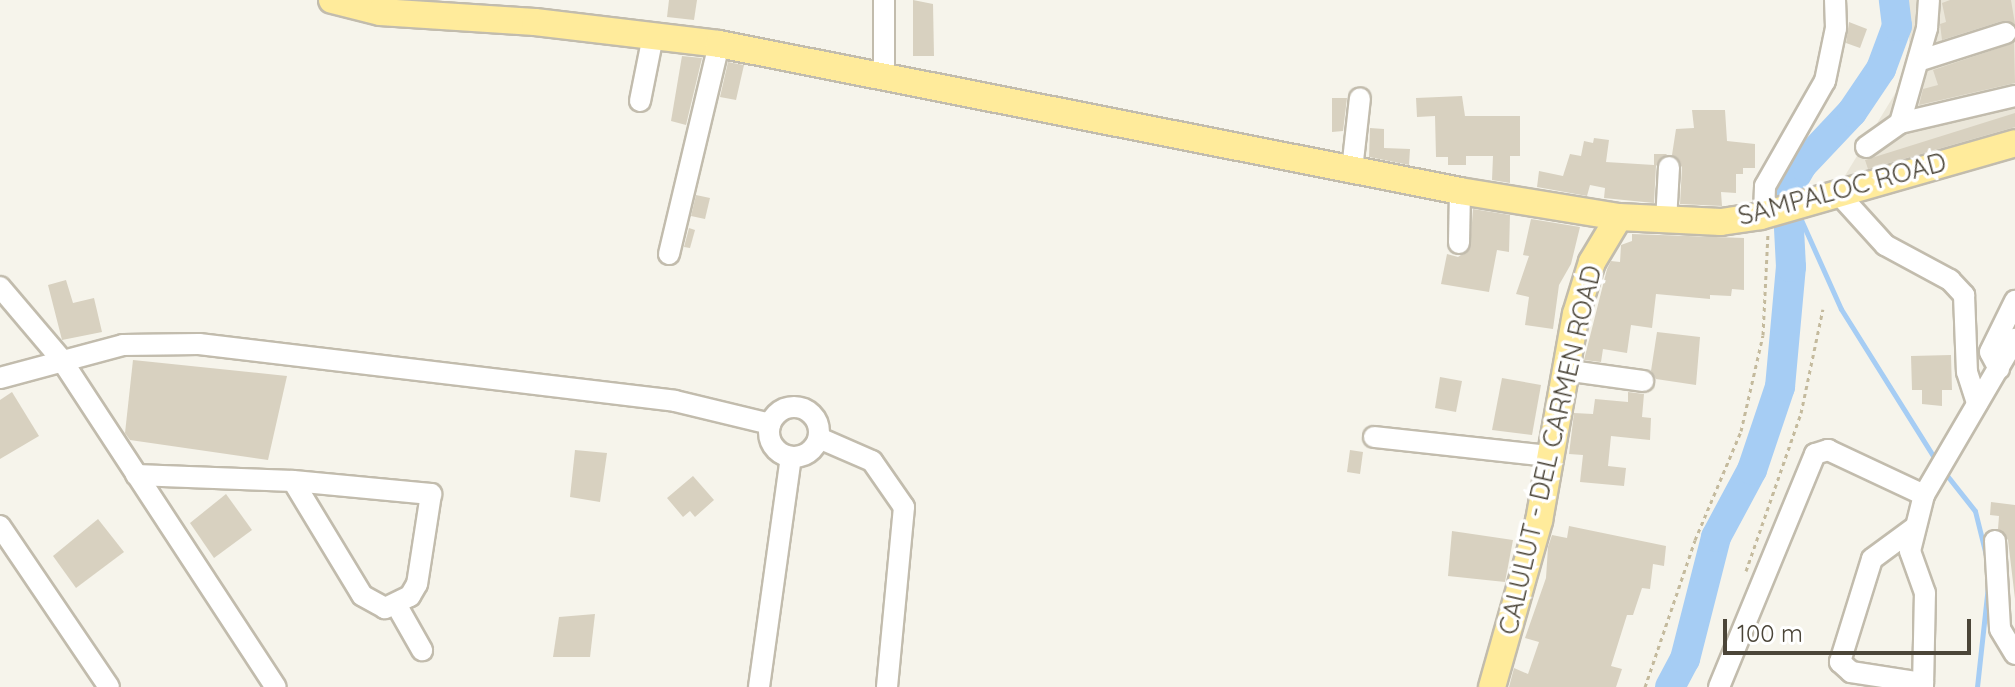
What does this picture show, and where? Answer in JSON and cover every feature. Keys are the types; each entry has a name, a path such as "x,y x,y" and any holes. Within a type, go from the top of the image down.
{"main road":[{"name":"SAMPALOC ROAD","path":"332,0 380,12 719,44 1460,191 1619,217 1666,221 1766,215 2015,143"},
{"name":"CALULUT - DEL CARMEN ROAD","path":"1492,687 1539,521 1564,370 1592,262 1619,217"}],"street":[{"path":"884,0 884,77"},
{"path":"1766,215 1765,186 1809,117 1825,81 1836,28 1835,0"},
{"path":"1900,123 1918,61 1929,0"},
{"path":"1918,61 2006,33"},
{"path":"640,101 653,36"},
{"path":"669,254 719,44"},
{"path":"1866,147 1900,123 2015,96"},
{"path":"1352,170 1360,98"},
{"path":"1666,221 1669,167"},
{"path":"1459,243 1460,191"},
{"path":"1837,192 1885,245 1950,280 1964,295 1967,372 1976,405"},
{"path":"0,287 61,359 276,687"},
{"path":"1999,369 1990,352 2015,301"},
{"path":"1914,528 1872,559 1840,662 1851,672 1923,685 1928,621 1925,593 1910,551 1914,528 1927,490 2015,339"},
{"path":"0,378 61,359 123,345 199,344 675,401 770,424"},
{"path":"1564,370 1643,381"},
{"path":"788,407 801,407 819,425 819,438 813,449 791,457 778,451 770,439 770,424 788,407"},
{"path":"1374,437 1550,456"},
{"path":"819,438 872,461 904,507 887,687"},
{"path":"1719,687 1815,454 1828,450 1927,490"},
{"path":"759,687 791,457"},
{"path":"136,475 293,481 431,494 417,584 397,606"},
{"path":"293,481 362,595 373,605 397,606"},
{"path":"0,526 109,687"},
{"path":"1995,541 2000,629 2015,654"},
{"path":"397,606 422,650"}],"path":[{"path":"1645,687 1695,540 1741,431 1763,335 1769,239 1766,215"},
{"path":"1744,577 1801,413 1823,309"}],"shaded area":[{"path":"1907,0 2015,0 2015,143 1835,192 1901,84 1910,56"}],"building":[{"path":"669,0 697,0 694,20 667,17"},
{"path":"913,0 933,4 934,56 913,56"},
{"path":"1950,0 2011,0 2015,24 2002,21 1942,40 1940,24 1946,22 1942,3"},
{"path":"1849,22 1867,29 1860,48 1846,43"},
{"path":"2014,43 2015,83 1919,105 1923,89 1938,85 1933,70"},
{"path":"682,56 702,58 686,125 671,121"},
{"path":"728,62 744,65 736,100 720,97"},
{"path":"1462,96 1465,116 1520,116 1520,156 1510,156 1510,183 1492,180 1493,156 1466,156 1466,165 1448,165 1448,157 1436,157 1435,116 1417,117 1416,98"},
{"path":"1332,98 1347,98 1343,131 1332,132"},
{"path":"1692,110 1725,110 1727,141 1755,144 1755,168 1743,168 1743,174 1736,174 1736,193 1721,192 1722,206 1680,204 1682,167 1672,155 1676,129 1694,128"},
{"path":"2015,113 2015,127 1868,169 1865,160"},
{"path":"1370,128 1384,129 1384,148 1410,149 1409,165 1369,157"},
{"path":"1594,138 1609,140 1606,162 1654,165 1654,154 1667,154 1656,166 1654,203 1604,198 1605,188 1590,185 1587,196 1537,187 1539,171 1563,176 1570,154 1581,156 1584,141 1593,143"},
{"path":"696,195 710,198 705,219 691,216"},
{"path":"1473,209 1510,215 1509,252 1497,250 1489,292 1441,284 1447,254 1458,257 1470,249"},
{"path":"1531,219 1580,227 1571,264 1559,285 1553,329 1525,325 1529,297 1516,294 1529,256 1523,255"},
{"path":"689,228 695,230 690,248 684,247"},
{"path":"1632,234 1744,238 1744,290 1732,289 1731,296 1710,295 1710,299 1656,294 1652,328 1631,325 1627,353 1603,349 1601,362 1584,360 1607,269 1611,261 1620,262 1621,245 1632,241"},
{"path":"66,280 73,303 94,298 102,332 62,340 48,285"},
{"path":"1657,332 1700,337 1696,385 1656,379 1651,371"},
{"path":"1951,355 1952,390 1942,390 1942,406 1922,404 1922,390 1912,390 1911,356"},
{"path":"133,360 287,376 268,460 130,440 125,433"},
{"path":"1440,377 1462,381 1456,412 1435,408"},
{"path":"1502,378 1541,385 1532,435 1492,430"},
{"path":"12,392 39,436 0,459 0,400"},
{"path":"1628,392 1644,394 1642,417 1651,418 1650,440 1611,436 1608,466 1626,468 1624,486 1580,482 1583,455 1569,454 1574,413 1593,414 1595,399 1628,402"},
{"path":"575,450 607,453 600,502 570,497"},
{"path":"1350,450 1363,452 1360,474 1347,472"},
{"path":"693,476 714,500 695,517 690,511 683,517 667,498"},
{"path":"226,494 252,530 214,558 190,523"},
{"path":"1991,502 2015,505 2015,599 2008,540 1998,529 1999,516 1990,515"},
{"path":"98,519 124,552 76,588 53,556"},
{"path":"1569,526 1666,546 1664,566 1653,564 1650,589 1642,588 1633,615 1627,615 1611,666 1622,669 1616,687 1509,687 1514,668 1528,674 1539,642 1525,638 1546,578 1548,547 1552,535 1567,538"},
{"path":"1452,531 1513,540 1505,582 1448,576"},
{"path":"595,614 590,657 553,657 559,617"}],"waterway":[{"path":"1670,687 1685,659 1716,537 1752,470 1780,387 1791,267 1787,191 1802,165 1852,112 1881,69 1897,26 1894,0"},
{"path":"1798,213 1841,309 1937,462"},
{"path":"1945,473 1975,511 1987,559"},
{"path":"1977,687 1988,585"}]}
